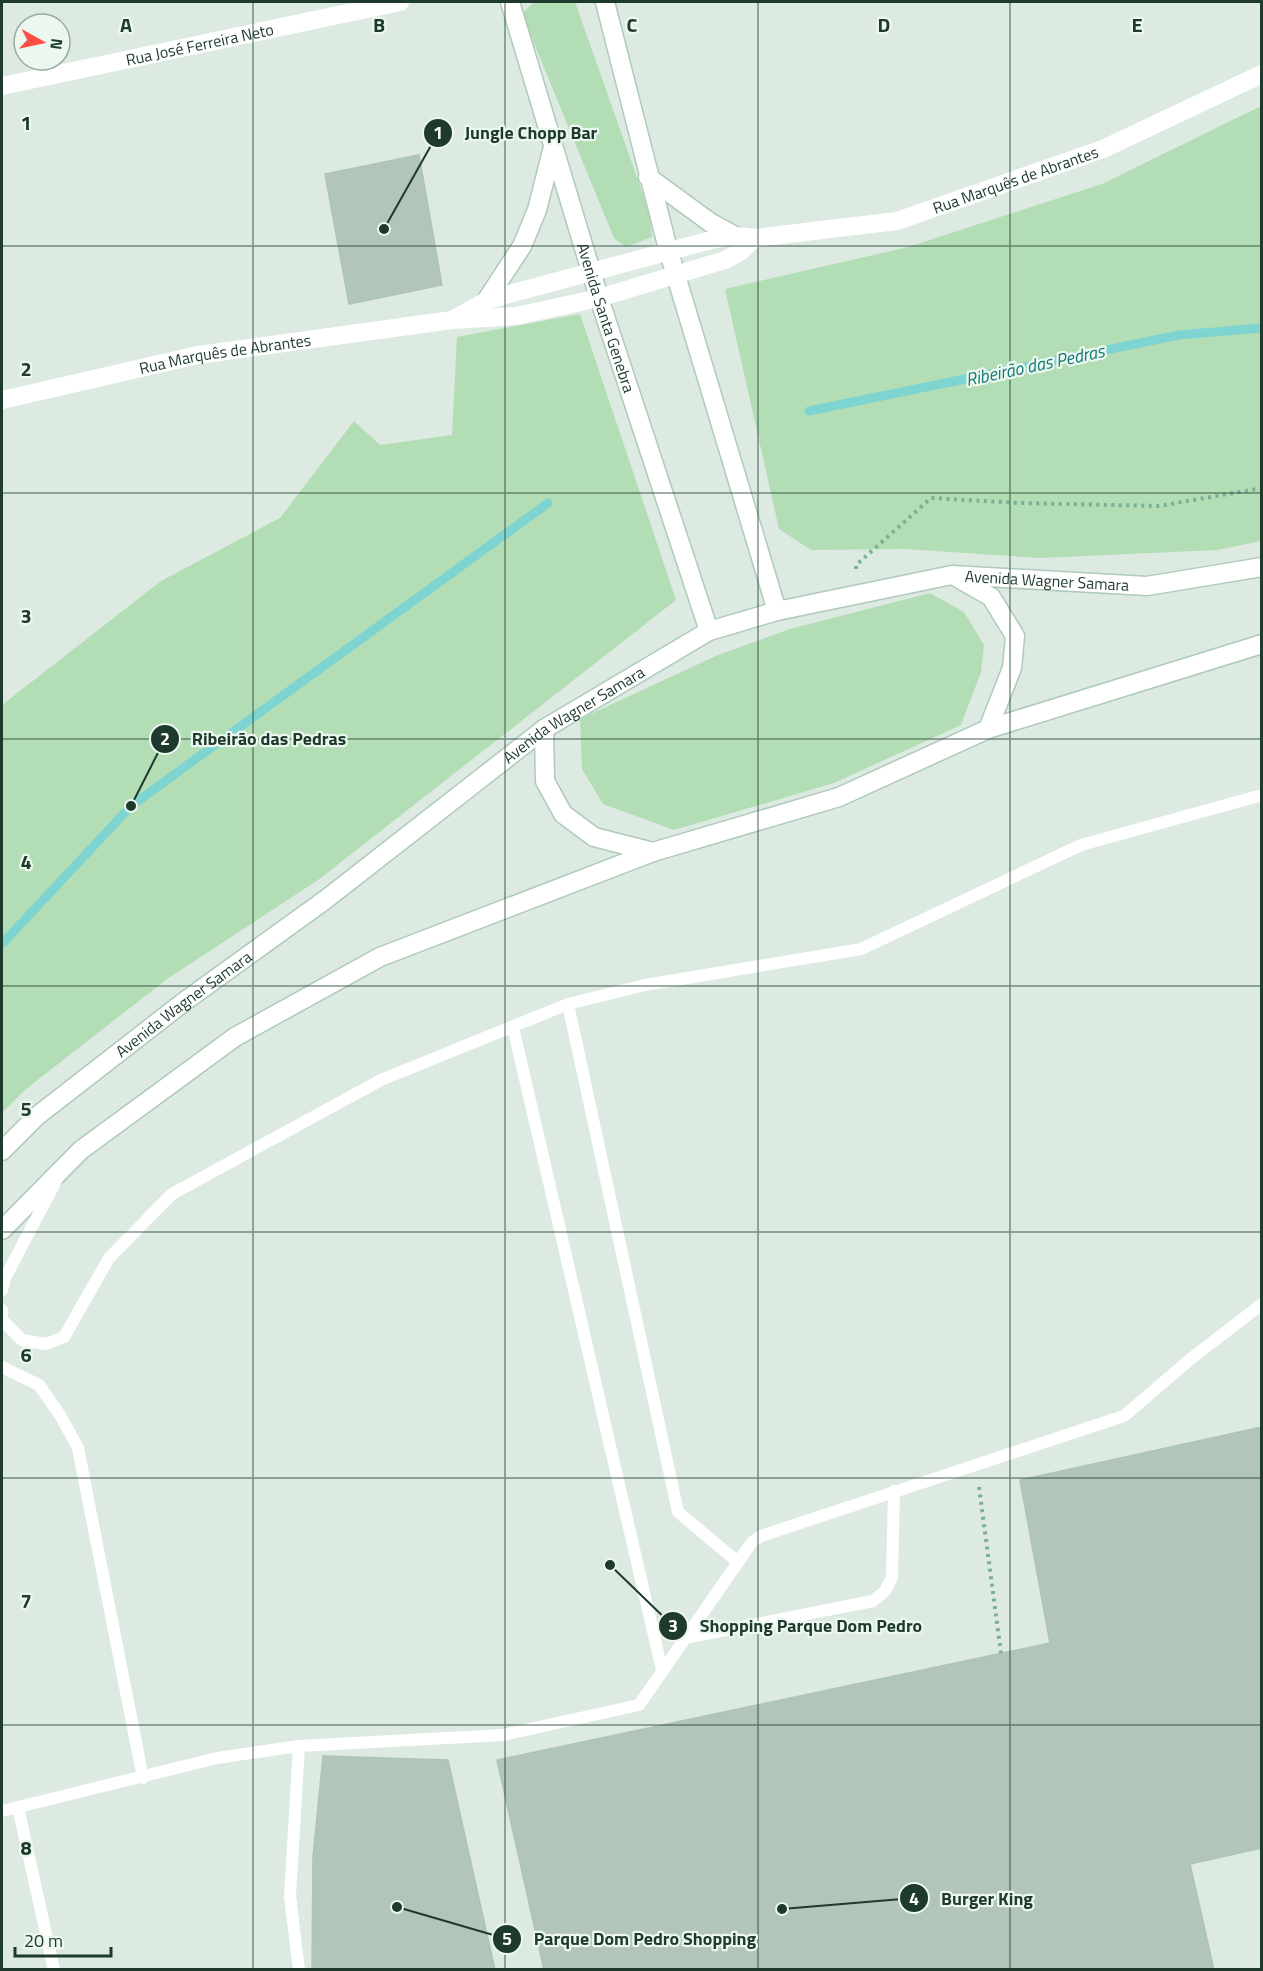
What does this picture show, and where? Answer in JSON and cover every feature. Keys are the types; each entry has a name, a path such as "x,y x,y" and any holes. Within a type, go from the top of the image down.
{"street":[{"name":"Rua José Ferreira Neto","path":"2,86 400,2"},
{"name":"Avenida Santa Genebra","path":"510,2 599,298 709,631"},
{"path":"605,2 668,249 777,610"},
{"name":"Rua Marquês de Abrantes","path":"452,320 486,301 668,249 735,236 755,238 897,221 1103,149 1262,74"},
{"path":"486,301 522,246 537,210 553,147"},
{"path":"648,177 711,223 735,236"},
{"name":"Rua Marquês de Abrantes","path":"2,400 198,355 452,320 516,316 599,298 725,260 740,252 755,238"},
{"name":"Avenida Wagner Samara","path":"2,1150 36,1116 185,1001 325,900 544,729 709,631 777,610 952,574 1147,586 1262,567"},
{"path":"952,574 991,597 1015,636 1012,668 988,729"},
{"path":"2,1230 81,1150 235,1037 380,957 653,852 839,797 988,729 1262,644"},
{"path":"544,729 545,781 563,814 594,837 653,852"}],"lane":[{"path":"2,1311 2,1320 22,1340 46,1344 64,1337 109,1258 172,1194 381,1080 568,1004 645,985 861,949 1081,845 1262,795"},
{"path":"568,1004 678,1512 738,1562"},
{"path":"513,1027 662,1670"},
{"path":"2,1290 5,1278 63,1168"},
{"path":"2,1811 217,1758 298,1746 503,1735 639,1705 752,1542 761,1536 1124,1416 1193,1357 1262,1304"},
{"path":"2,1367 39,1385 60,1415 78,1448 143,1778"},
{"path":"685,1638 873,1601 885,1591 892,1577 894,1491"},
{"path":"298,1746 290,1896 298,1970"},
{"path":"18,1807 54,1970"}],"path":[{"path":"857,594 856,565 932,498 1159,506 1262,488"},
{"path":"977,1466 1001,1653"}],"green space":[{"path":"534,2 575,2 650,214 652,237 626,247 614,238 522,14"},
{"path":"1261,106 1261,541 1217,550 1040,558 905,549 811,550 779,529 725,289 908,247 1102,184"},
{"path":"580,314 676,600 318,880 167,979 26,1089 2,1113 2,705 161,581 280,518 354,421 380,445 452,435 457,337"},
{"path":"930,593 964,612 984,645 981,672 961,725 834,783 674,830 603,804 582,769 580,719 718,655 790,629"}],"building":[{"path":"419,155 442,285 349,304 325,174"},
{"path":"1262,1427 1262,1848 1190,1864 1214,1970 544,1970 497,1760 1050,1643 1020,1480"},
{"path":"323,1756 448,1760 495,1970 312,1970 313,1857"}],"waterway":[{"name":"Ribeirão das Pedras","path":"809,411 1179,335 1262,328"},
{"name":"Ribeirão das Pedras","path":"2,944 131,806 548,503"}],"place":[{"name":"Jungle Chopp Bar","path":"384,229"},
{"name":"Ribeirão das Pedras","path":"131,806"},
{"name":"Shopping Parque Dom Pedro","path":"610,1565"},
{"name":"Parque Dom Pedro Shopping","path":"397,1907"},
{"name":"Burger King","path":"782,1909"}]}
